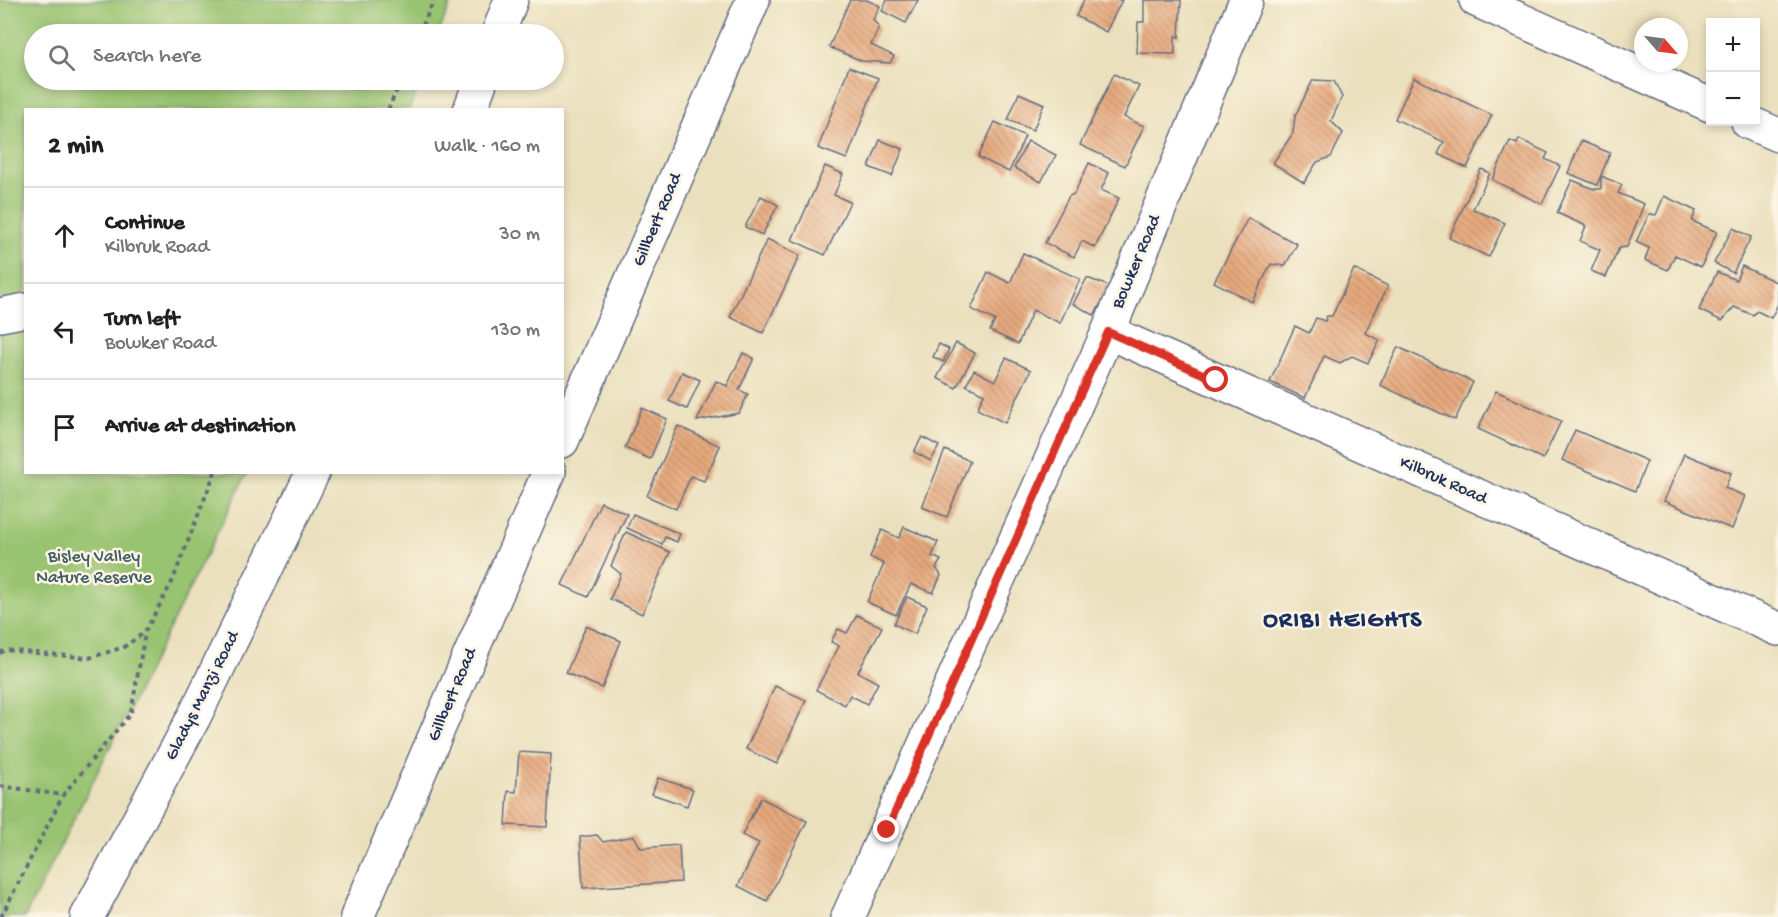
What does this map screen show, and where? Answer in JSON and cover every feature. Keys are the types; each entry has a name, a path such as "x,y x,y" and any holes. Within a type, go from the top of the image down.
{"street":[{"path":"502,24 511,0"},
{"name":"Gillbert Road","path":"564,436 753,0"},
{"name":"Bowker Road","path":"848,917 1108,332 1246,0"},
{"path":"1476,0 1706,103"},
{"path":"471,108 478,90"},
{"path":"1757,126 1778,135"},
{"path":"0,315 24,310"},
{"name":"Kilbruk Road","path":"1108,332 1778,629"},
{"name":"Gladys Manzi Road","path":"87,917 195,717 312,474"},
{"name":"Gillbert Road","path":"363,916 548,474"}],"path":[{"path":"423,24 434,0"},
{"path":"389,108 397,90"},
{"path":"1,917 63,795 130,712 146,632 172,582 214,474"},
{"path":"0,653 5,650 89,658 124,647 146,632"},
{"path":"0,786 63,795"}],"green space":[{"name":"Bisley Valley Nature Reserve","path":"0,0 452,0 442,24 24,24 24,90 417,90 409,108 24,108 24,474 246,474 25,917 0,917"}],"building":[{"path":"850,0 867,0 880,6 873,20 879,27 871,45 894,56 890,63 862,61 829,47"},
{"path":"887,0 918,0 906,23 882,11"},
{"path":"1084,0 1122,0 1106,32 1076,16"},
{"path":"1144,0 1181,0 1179,37 1175,36 1175,54 1137,53 1138,22 1144,22"},
{"path":"849,67 878,78 847,159 818,148"},
{"path":"1114,74 1139,86 1124,117 1144,126 1125,166 1080,145"},
{"path":"1414,78 1492,115 1467,168 1438,154 1444,142 1395,119"},
{"path":"1313,80 1334,81 1342,97 1331,121 1343,133 1331,157 1317,162 1304,183 1273,163 1293,133 1295,116"},
{"path":"1019,93 1044,104 1033,130 1008,120"},
{"path":"995,122 1025,136 1009,172 978,157"},
{"path":"1519,139 1548,153 1545,159 1560,166 1542,204 1492,180 1510,141 1517,144"},
{"path":"880,140 903,149 892,176 869,167"},
{"path":"1028,141 1056,155 1041,182 1014,168"},
{"path":"1581,141 1610,153 1597,185 1568,173"},
{"path":"1089,163 1109,173 1101,190 1119,198 1095,248 1082,241 1074,257 1045,243"},
{"path":"825,166 843,174 834,195 850,202 825,255 792,240"},
{"path":"1481,169 1490,173 1473,209 1505,223 1489,257 1449,238"},
{"path":"1601,176 1622,185 1618,193 1644,204 1627,247 1619,248 1606,277 1591,271 1600,250 1580,241 1586,226 1557,213 1572,180 1594,189 1601,189"},
{"path":"761,196 778,205 762,235 745,227"},
{"path":"1664,196 1696,211 1692,221 1717,232 1701,267 1675,255 1668,270 1645,260 1649,248 1636,242 1649,214 1656,215"},
{"path":"1248,218 1297,244 1285,266 1271,264 1252,302 1214,282"},
{"path":"1733,228 1751,237 1733,273 1714,263"},
{"path":"767,239 800,255 763,333 730,317"},
{"path":"1023,253 1080,279 1060,323 1033,310 1018,344 990,331 995,320 971,309 988,272 1010,283"},
{"path":"1742,266 1778,283 1778,304 1771,318 1757,311 1753,315 1734,307 1722,321 1699,310 1717,272 1736,280"},
{"path":"1354,269 1388,286 1365,333 1380,340 1368,363 1352,356 1340,363 1324,356 1305,398 1270,382 1295,326 1309,333 1316,318 1325,321 1327,316 1332,316"},
{"path":"1087,278 1111,287 1094,315 1073,304"},
{"path":"956,343 975,353 956,388 937,378"},
{"path":"939,344 949,349 943,362 933,357"},
{"path":"1398,347 1473,382 1455,420 1380,385"},
{"path":"743,353 754,358 739,390 748,394 739,413 697,421 716,381 727,386"},
{"path":"1006,358 1031,370 1005,423 977,409 984,394 966,385 974,370 995,381"},
{"path":"682,372 700,380 687,409 669,401"},
{"path":"1496,391 1561,421 1543,459 1478,429"},
{"path":"642,408 667,419 650,459 625,448"},
{"path":"678,426 720,446 704,481 691,476 676,509 647,496"},
{"path":"1575,430 1647,461 1635,491 1562,460"},
{"path":"922,437 939,446 931,461 914,452"},
{"path":"945,450 970,461 947,517 922,507"},
{"path":"1684,454 1731,473 1725,488 1745,496 1732,529 1664,501"},
{"path":"601,502 627,514 588,597 562,585"},
{"path":"633,514 680,534 677,542 665,537 662,544 627,528"},
{"path":"904,527 938,542 932,556 941,560 936,568 941,575 933,593 911,584 896,615 867,602 884,564 870,557 882,530 899,538"},
{"path":"626,532 670,552 642,614 610,599 621,574 611,566"},
{"path":"907,597 927,606 915,634 894,624"},
{"path":"857,615 882,627 858,672 878,683 867,704 850,695 845,705 816,690 839,646 831,642 838,629 847,633"},
{"path":"586,626 621,641 602,688 566,673"},
{"path":"775,686 806,700 777,764 746,749"},
{"path":"519,752 551,754 547,827 506,825 508,791 516,792"},
{"path":"658,778 693,789 687,806 652,794"},
{"path":"761,798 807,821 767,901 738,886 759,843 742,835"},
{"path":"597,835 603,842 634,836 641,848 679,845 681,882 583,888 580,837"}],"district":[{"name":"ORIBI HEIGHTS","path":"1343,621"}],"route":[{"path":"887,830 1108,332 1216,380"}]}
